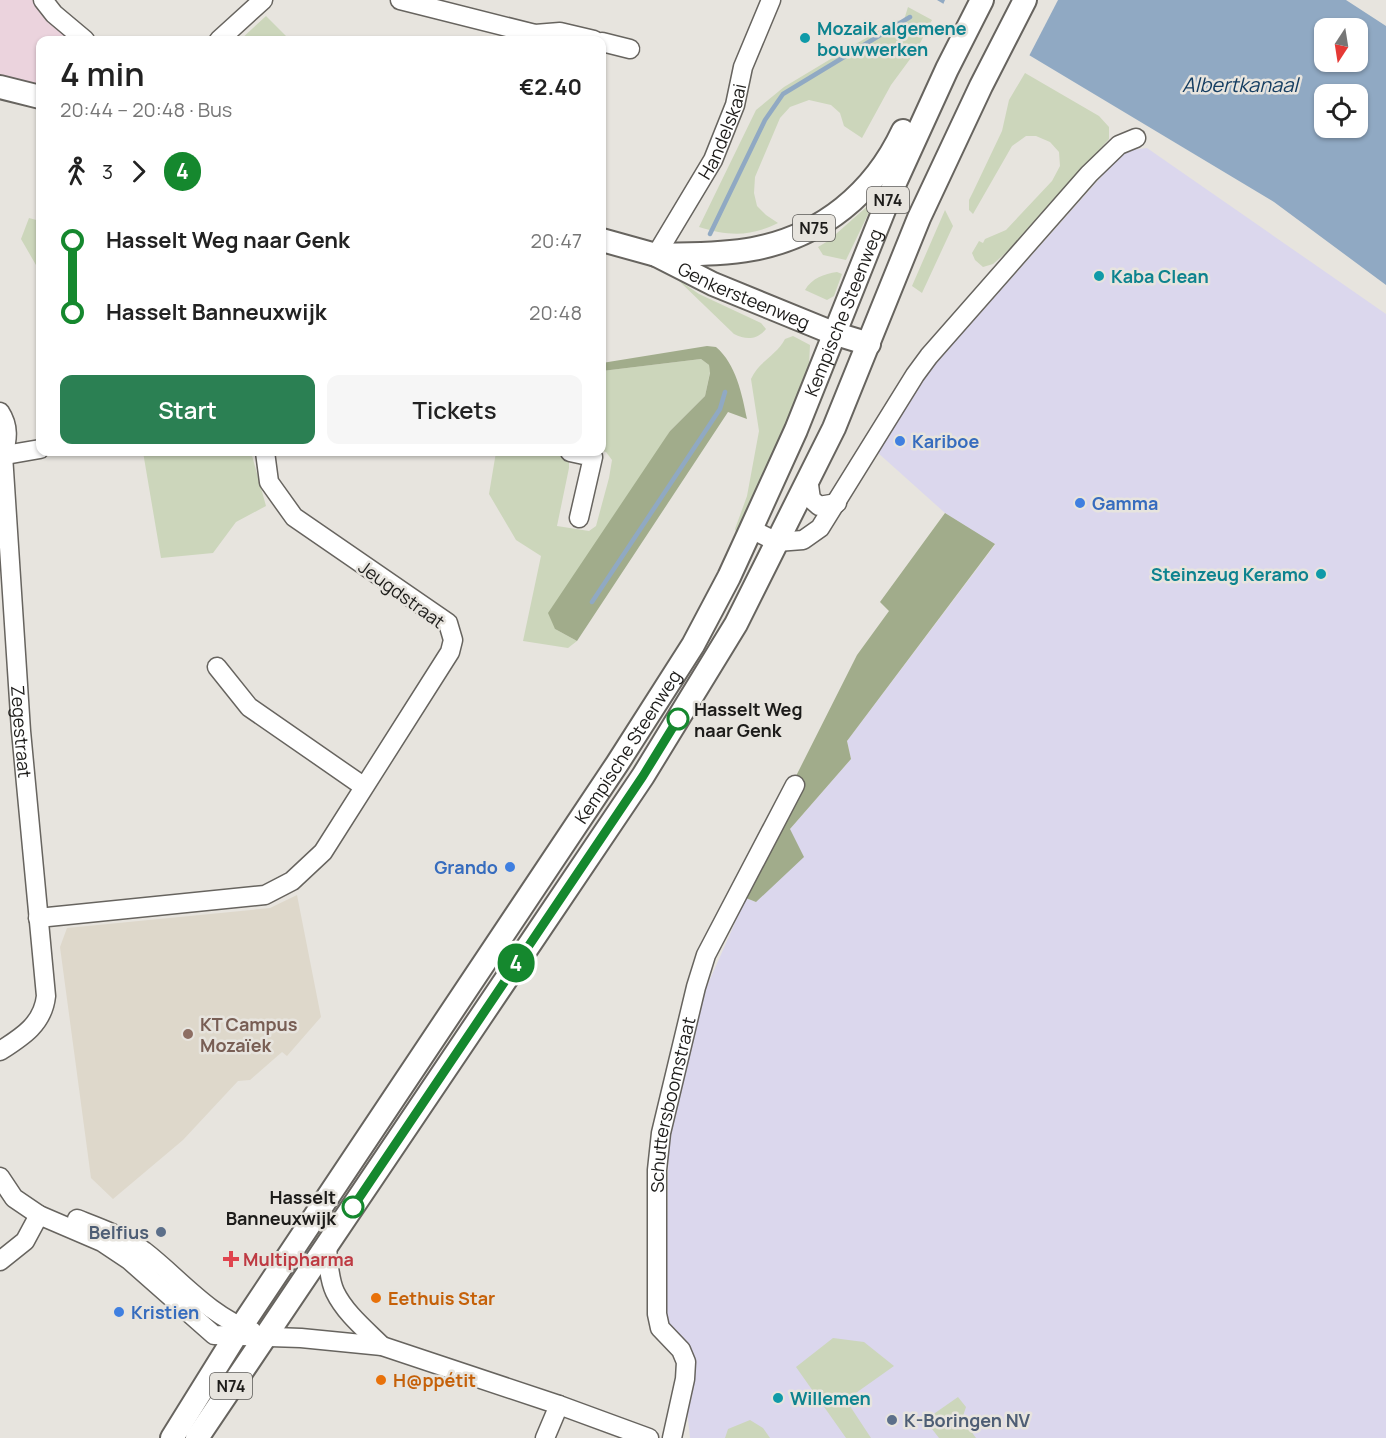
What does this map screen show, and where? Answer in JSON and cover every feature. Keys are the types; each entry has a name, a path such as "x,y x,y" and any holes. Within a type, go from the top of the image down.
{"main road":[{"name":"Kempische Steenweg","path":"172,1438 238,1331 617,764 693,645 752,529 796,430 894,185 947,69 982,0"},
{"name":"Kempische Steenweg","path":"197,1438 237,1377 268,1336 643,776 736,624 834,428 919,219 981,86 1025,0"},
{"name":"Genkersteenweg","path":"656,255 753,249 786,240 838,214 884,166 914,106 947,69"},
{"path":"0,87 36,96"},
{"name":"Genkersteenweg","path":"606,241 656,255 712,284 833,333 869,344"}],"street":[{"path":"43,0 54,14 80,36"},
{"path":"223,36 263,0"},
{"path":"400,0 535,34 560,32 577,36"},
{"name":"Handelskaai","path":"656,255 713,160 735,105 743,67 771,0"},
{"path":"606,43 630,49"},
{"path":"752,529 777,542 803,540 820,528 896,404 929,356 1089,174 1119,145 1136,138"},
{"name":"Zegestraat","path":"0,411 6,422 7,441 1,456 21,731 46,996 37,1022 25,1034 0,1051"},
{"path":"1,456 36,450"},
{"name":"Jeugdstraat","path":"38,918 265,895 292,880 322,852 450,652 453,640 448,623 294,517 269,482 266,456"},
{"path":"579,518 593,457 588,456"},
{"path":"808,478 811,499 819,506 837,503"},
{"path":"217,668 249,707 363,786"},
{"name":"Schuttersboomstraat","path":"672,1438 685,1379 686,1362 681,1350 660,1328 657,1314 657,1170 661,1133 693,998 706,955 795,785"},
{"path":"0,1177 14,1198 39,1215 67,1216 106,1230 130,1242 238,1331 268,1336 335,1340 381,1346 559,1405 649,1438"},
{"path":"0,1261 25,1241 39,1215"},
{"path":"327,1246 328,1266 335,1292 356,1321 381,1346"},
{"path":"545,1438 559,1405"}],"shaded area":[{"path":"0,0 32,0 69,36 36,36 36,85 0,75"},
{"path":"1147,148 1386,314 1386,1438 690,1438 687,1409 691,1366 665,1322 669,1135 684,1063 707,986 746,898 756,902 790,829 851,759 847,741 995,545 945,513 877,452 900,404 1124,151"},
{"name":"KT Campus Mozaïek","path":"297,895 321,1017 287,1056 282,1052 250,1080 238,1081 183,1140 113,1199 91,1178 60,947 67,928 270,908"}],"green space":[{"path":"908,7 932,20 916,51 891,85 862,138 844,126 840,113 831,105 809,100 790,107 780,118 755,177 754,193 757,206 778,223 758,231 739,234 699,227 756,110 784,87 895,21 904,20"},
{"path":"266,16 286,36 244,36"},
{"path":"1025,73 1099,116 1109,127 1109,139 1008,251 993,264 983,267 975,260 972,253 979,241 983,243 985,239 1006,230 1052,181 1060,166 1059,152 1050,142 1036,136 1026,136 1012,146 973,214 969,210 969,200 1002,131 1009,100"},
{"path":"871,203 873,204 846,260 823,255 818,247"},
{"path":"945,210 953,226 922,293 912,286"},
{"path":"29,218 36,220 36,265 21,239"},
{"path":"837,272 842,274 834,296 827,300 805,290 819,277"},
{"path":"677,279 699,294 761,323 766,329 751,338 734,334"},
{"path":"793,336 810,345 809,365 740,532 736,532 735,529 747,496 759,431 751,379 785,339"},
{"path":"707,346 716,347 729,362 733,371 747,419 728,412 577,641 555,629 548,613 670,431 705,396 710,373 709,365 701,359 606,371 606,362"},
{"path":"701,359 709,365 710,372 705,396 670,431 555,629 577,641 568,648 523,641 541,556 516,540 489,494 495,456 566,456 569,461 569,468 557,526 589,531 596,526 612,460 606,452 606,371"},
{"path":"144,456 252,456 266,506 236,522 213,553 161,558"},
{"path":"945,513 995,544 847,741 851,759 790,829 804,857 756,902 746,898 804,785 795,778 857,655 889,611 880,602"},
{"path":"833,1338 864,1342 894,1366 846,1400 871,1438 846,1438 796,1367"},
{"path":"958,1397 966,1407 962,1419 976,1438 939,1438 925,1420"},
{"path":"750,1420 763,1428 770,1438 725,1438 728,1429"}],"water":[{"name":"Albertkanaal","path":"937,0 1346,0 1386,26 1386,285 1274,202"}],"pier":[{"path":"945,0 1058,0 1028,58 942,7"}],"waterway":[{"path":"710,234 765,120 783,94 910,17"},
{"path":"592,602 720,409 725,392"}],"bus line":[{"name":"4","path":"353,1207 643,776 678,719"}],"place":[{"name":"Mozaik algemene bouwwerken","path":"805,38"},
{"name":"Kaba Clean","path":"1099,276"},
{"name":"Kariboe","path":"900,441"},
{"name":"Gamma","path":"1080,503"},
{"name":"Steinzeug Keramo","path":"1321,574"},
{"name":"Hasselt Weg naar Genk","path":"678,719"},
{"name":"Grando","path":"510,867"},
{"name":"KT Campus Mozaïek","path":"188,1034"},
{"name":"Hasselt Banneuxwijk","path":"353,1207"},
{"name":"Belfius","path":"161,1232"},
{"name":"Multipharma","path":"231,1259"},
{"name":"Eethuis Star","path":"376,1298"},
{"name":"Kristien","path":"119,1312"},
{"name":"H@ppétit","path":"381,1380"},
{"name":"Willemen","path":"778,1398"},
{"name":"K-Boringen NV","path":"892,1420"}]}
